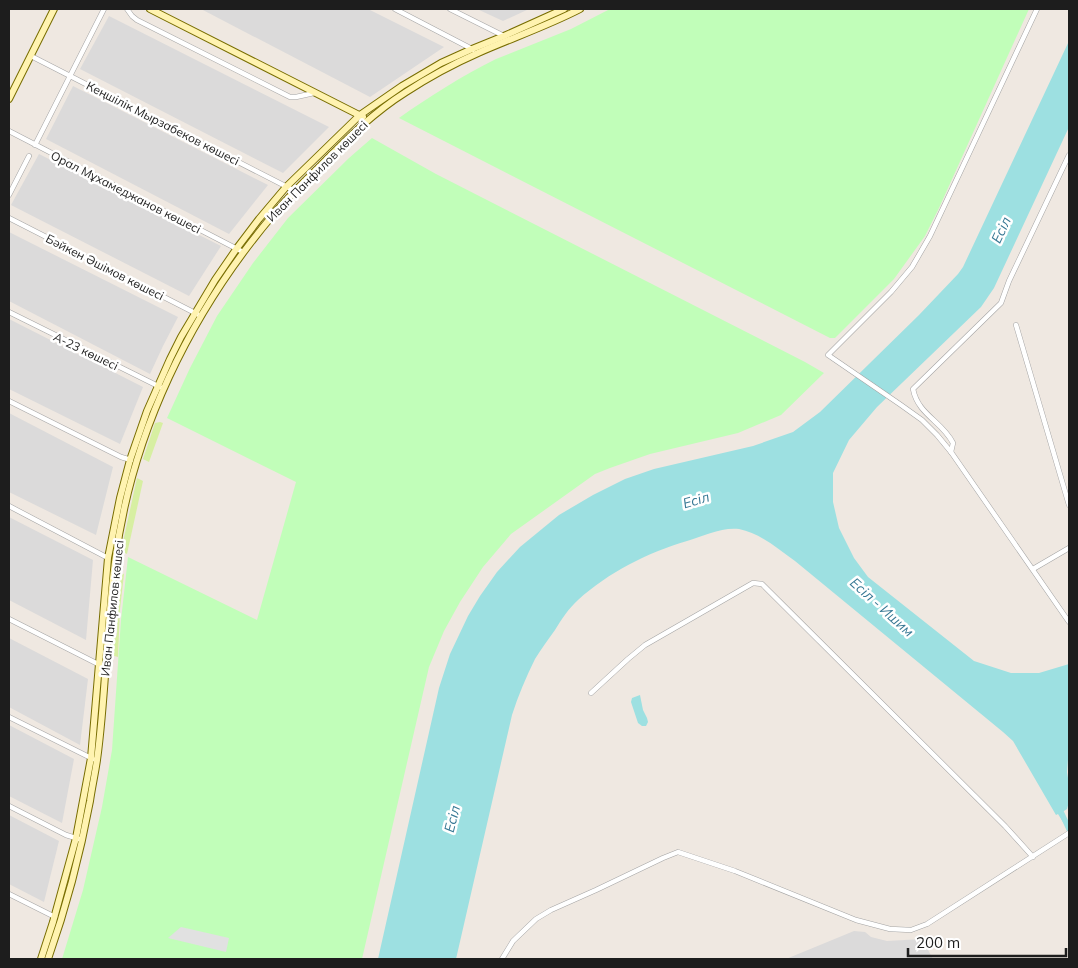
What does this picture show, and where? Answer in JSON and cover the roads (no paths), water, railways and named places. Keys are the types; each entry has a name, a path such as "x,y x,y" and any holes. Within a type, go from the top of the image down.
{"street":[{"path":"9,99 54,9"},
{"path":"34,145 104,9"},
{"path":"127,9 137,20 290,97 316,92"},
{"path":"150,9 368,119"},
{"path":"395,9 474,51"},
{"path":"450,9 507,38"},
{"name":"Иван Панфилов көшесі","path":"507,38 564,9"},
{"name":"Иван Панфилов көшесі","path":"103,666 104,603 108,558 120,498 161,387 185,344 198,314 221,284 259,219 286,187 360,115 402,86 442,64 580,9"},
{"path":"1037,9 930,236 912,267 891,292 828,355 922,420 937,435 951,452 1069,622"},
{"name":"Иван Панфилов көшесі","path":"240,250 274,212 368,119 405,92 474,51"},
{"name":"Кеңшілік Мырзабеков көшесі","path":"31,56 295,191"},
{"name":"Орал Мұхамеджанов көшесі","path":"9,131 240,250"},
{"path":"951,452 953,443 948,434 921,409 913,389 1002,303 1009,281 1069,155"},
{"path":"9,195 29,156"},
{"name":"Бәйкен Әшімов көшесі","path":"9,218 198,314"},
{"name":"А-23 көшесі","path":"9,312 161,387"},
{"path":"1016,325 1069,505"},
{"path":"9,401 121,457 133,461"},
{"name":"Иван Панфилов көшесі","path":"48,959 79,839 94,760 115,561 133,461"},
{"path":"9,506 108,558"},
{"path":"1032,569 1069,548"},
{"path":"591,693 646,645 753,583 762,584 1033,856"},
{"path":"9,619 103,666"},
{"path":"9,717 94,760"},
{"path":"9,806 66,835 79,839"},
{"path":"502,959 513,941 536,919 551,910 678,852 735,871 856,920 890,929 911,930 927,924 1069,833"},
{"path":"9,894 58,918"},
{"name":"Иван Панфилов көшесі","path":"40,959 58,918"}],"water":[{"path":"1069,41 1069,127 994,288 981,307 877,407 849,440 833,473 833,502 839,528 854,558 868,577 974,661 1011,673 1039,673 1069,664 1069,747 1067,772 1069,802 1067,809 1061,813 1066,820 1063,822 1058,814 1056,815 1013,741 1003,732 795,561 747,531 733,529 719,531 657,551 629,564 590,590 568,610 535,659 512,715 456,959 378,959 439,688 450,654 468,616 497,572 520,547 559,515 625,479 654,469 753,446 793,432 820,412 919,315 963,267"},
{"path":"640,695 648,722 646,726 638,723 631,702 632,698"}],"waterway":[{"path":"1061,812 1069,829"}],"water label":[{"name":"Есіл","path":"1001,230"},
{"name":"Есіл","path":"696,500"},
{"name":"Есіл - Ишим","path":"882,607"},
{"name":"Есіл","path":"452,819"}]}
